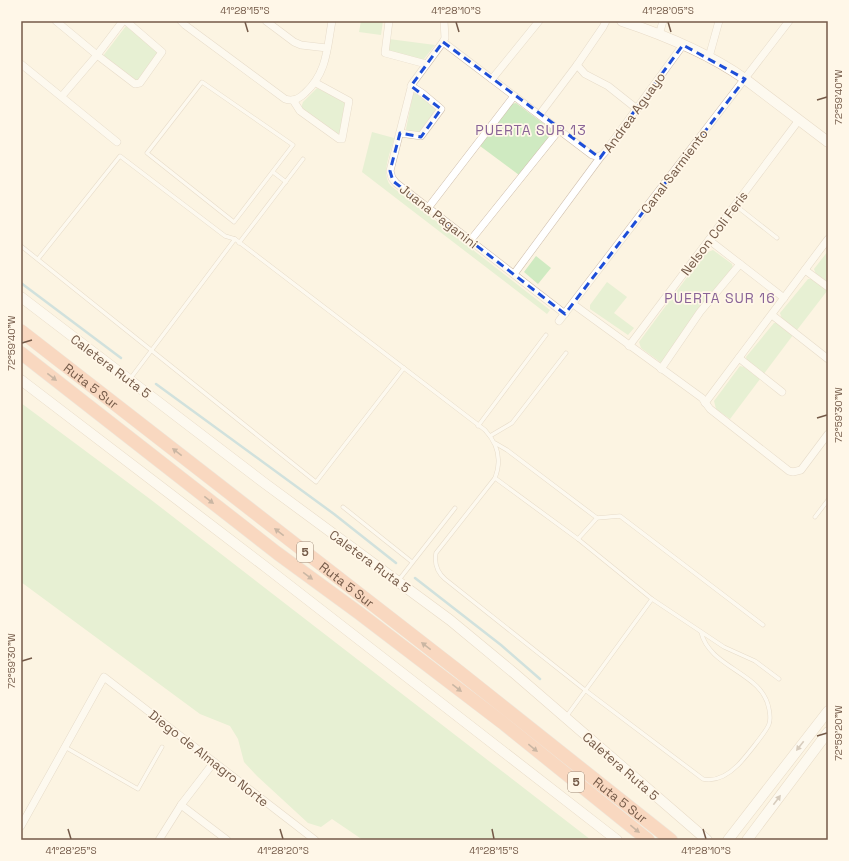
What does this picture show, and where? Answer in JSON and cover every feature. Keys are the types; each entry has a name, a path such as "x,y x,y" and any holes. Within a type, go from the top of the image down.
{"highway":[{"name":"Ruta 5 Sur","path":"21,331 457,670 671,840"},
{"name":"Ruta 5 Sur","path":"21,353 277,553 359,613 503,723 648,840"}],"street":[{"path":"56,21 97,55 135,84 140,84 162,52 125,21 97,55 62,96"},
{"path":"181,21 228,58 274,91 286,99 293,100 302,96 316,83 324,63 332,21"},
{"path":"266,21 294,42 327,48"},
{"path":"389,21 385,53 426,64"},
{"path":"443,42 445,38 444,21"},
{"path":"492,79 539,21"},
{"path":"540,114 577,65 606,21"},
{"path":"622,21 660,35 709,57 745,79 828,142"},
{"path":"660,35 663,21"},
{"path":"709,57 719,21"},
{"name":"Canal Sarmiento","path":"560,322 789,21"},
{"name":"Juana Paganini","path":"443,42 411,86 390,171 392,178 396,183 565,314"},
{"name":"Andrea Aguayo","path":"443,42 597,157 602,155 683,45"},
{"path":"21,64 117,142"},
{"path":"577,65 585,74 608,86 637,109"},
{"path":"293,100 300,111 339,139 342,139 349,101 316,83"},
{"path":"400,134 421,136 440,110 440,108 411,86"},
{"path":"428,208 514,96"},
{"name":"Nelson Coli Feris","path":"629,346 799,120"},
{"path":"470,241 559,130"},
{"path":"514,274 597,164 602,155"},
{"path":"705,403 828,239"},
{"path":"709,240 784,298"},
{"path":"661,369 700,312 740,264"},
{"path":"805,270 828,287"},
{"name":"Caletera Ruta 5","path":"21,297 332,533 398,581 479,644 707,840"},
{"path":"573,304 702,398 710,409 789,471 798,472 828,434"},
{"path":"772,314 828,358"},
{"path":"739,358 782,392"},
{"path":"21,380 248,553 617,840"},
{"name":"Diego de Almagro Norte","path":"65,747 104,677 315,840"},
{"path":"728,840 741,821 828,711"},
{"path":"747,840 828,732 817,725"},
{"path":"21,826 65,747"},
{"path":"159,840 181,805 214,762"},
{"path":"181,805 227,840"}],"lane":[{"path":"202,82 293,145 273,172 234,222 147,153 202,82"},
{"path":"38,259 120,156 224,236 235,239 404,368 490,436 499,456 498,471 495,478 436,553 435,561 437,569 445,579 585,690 703,779 712,780 721,778 738,765 768,727 770,715 766,698 760,689 713,654 706,645 701,632"},
{"path":"239,243 303,159"},
{"path":"273,172 286,182"},
{"path":"735,205 777,238"},
{"path":"129,380 235,239"},
{"path":"21,246 316,482 404,368"},
{"path":"478,426 546,335"},
{"path":"490,436 512,423 566,353"},
{"path":"494,442 507,450 597,518 620,516 625,519 763,625"},
{"path":"495,478 578,540 652,600 729,650 754,661 779,679"},
{"path":"815,517 828,500"},
{"path":"343,507 412,562"},
{"path":"398,581 455,508"},
{"path":"578,540 597,518"},
{"path":"565,718 652,600"},
{"path":"65,747 138,789 162,747"}],"highlighted area":[{"path":"443,42 600,158 683,45 745,79 565,314 393,181 390,171 400,133 421,137 441,109 411,86"}],"green space":[{"path":"361,21 383,21 381,35 359,32"},
{"path":"126,26 158,52 141,78 136,81 103,56"},
{"path":"389,39 435,45 422,60 389,52 387,46"},
{"path":"317,88 346,102 340,133 338,135 301,108 303,102"},
{"path":"415,93 437,109 421,133 407,131 406,129 413,94"},
{"path":"516,103 552,130 552,134 519,175 480,146 511,104"},
{"path":"372,132 394,138 386,169 386,175 391,186 550,310 547,314 362,172"},
{"path":"713,250 732,264 733,268 661,363 641,348 639,342 704,255"},
{"path":"828,251 828,284 816,275 814,269"},
{"path":"536,256 551,268 538,284 524,272"},
{"path":"808,279 813,279 827,291 797,330 782,319 780,313"},
{"path":"607,282 627,297 614,313 634,328 628,335 590,309 590,305"},
{"path":"774,323 777,323 793,335 763,375 747,361 746,357"},
{"path":"740,366 744,367 760,379 730,419 716,409 714,401"},
{"path":"21,403 150,499 591,840 363,840 332,819 321,827 308,823 244,762 238,739 230,726 200,714 21,582"}],"waterway":[{"path":"21,283 121,358"},
{"path":"156,384 334,514 396,563"},
{"path":"415,578 501,645 540,679"}],"district":[{"name":"PUERTA SUR 13","path":"531,130"},
{"name":"PUERTA SUR 16","path":"720,298"}]}
